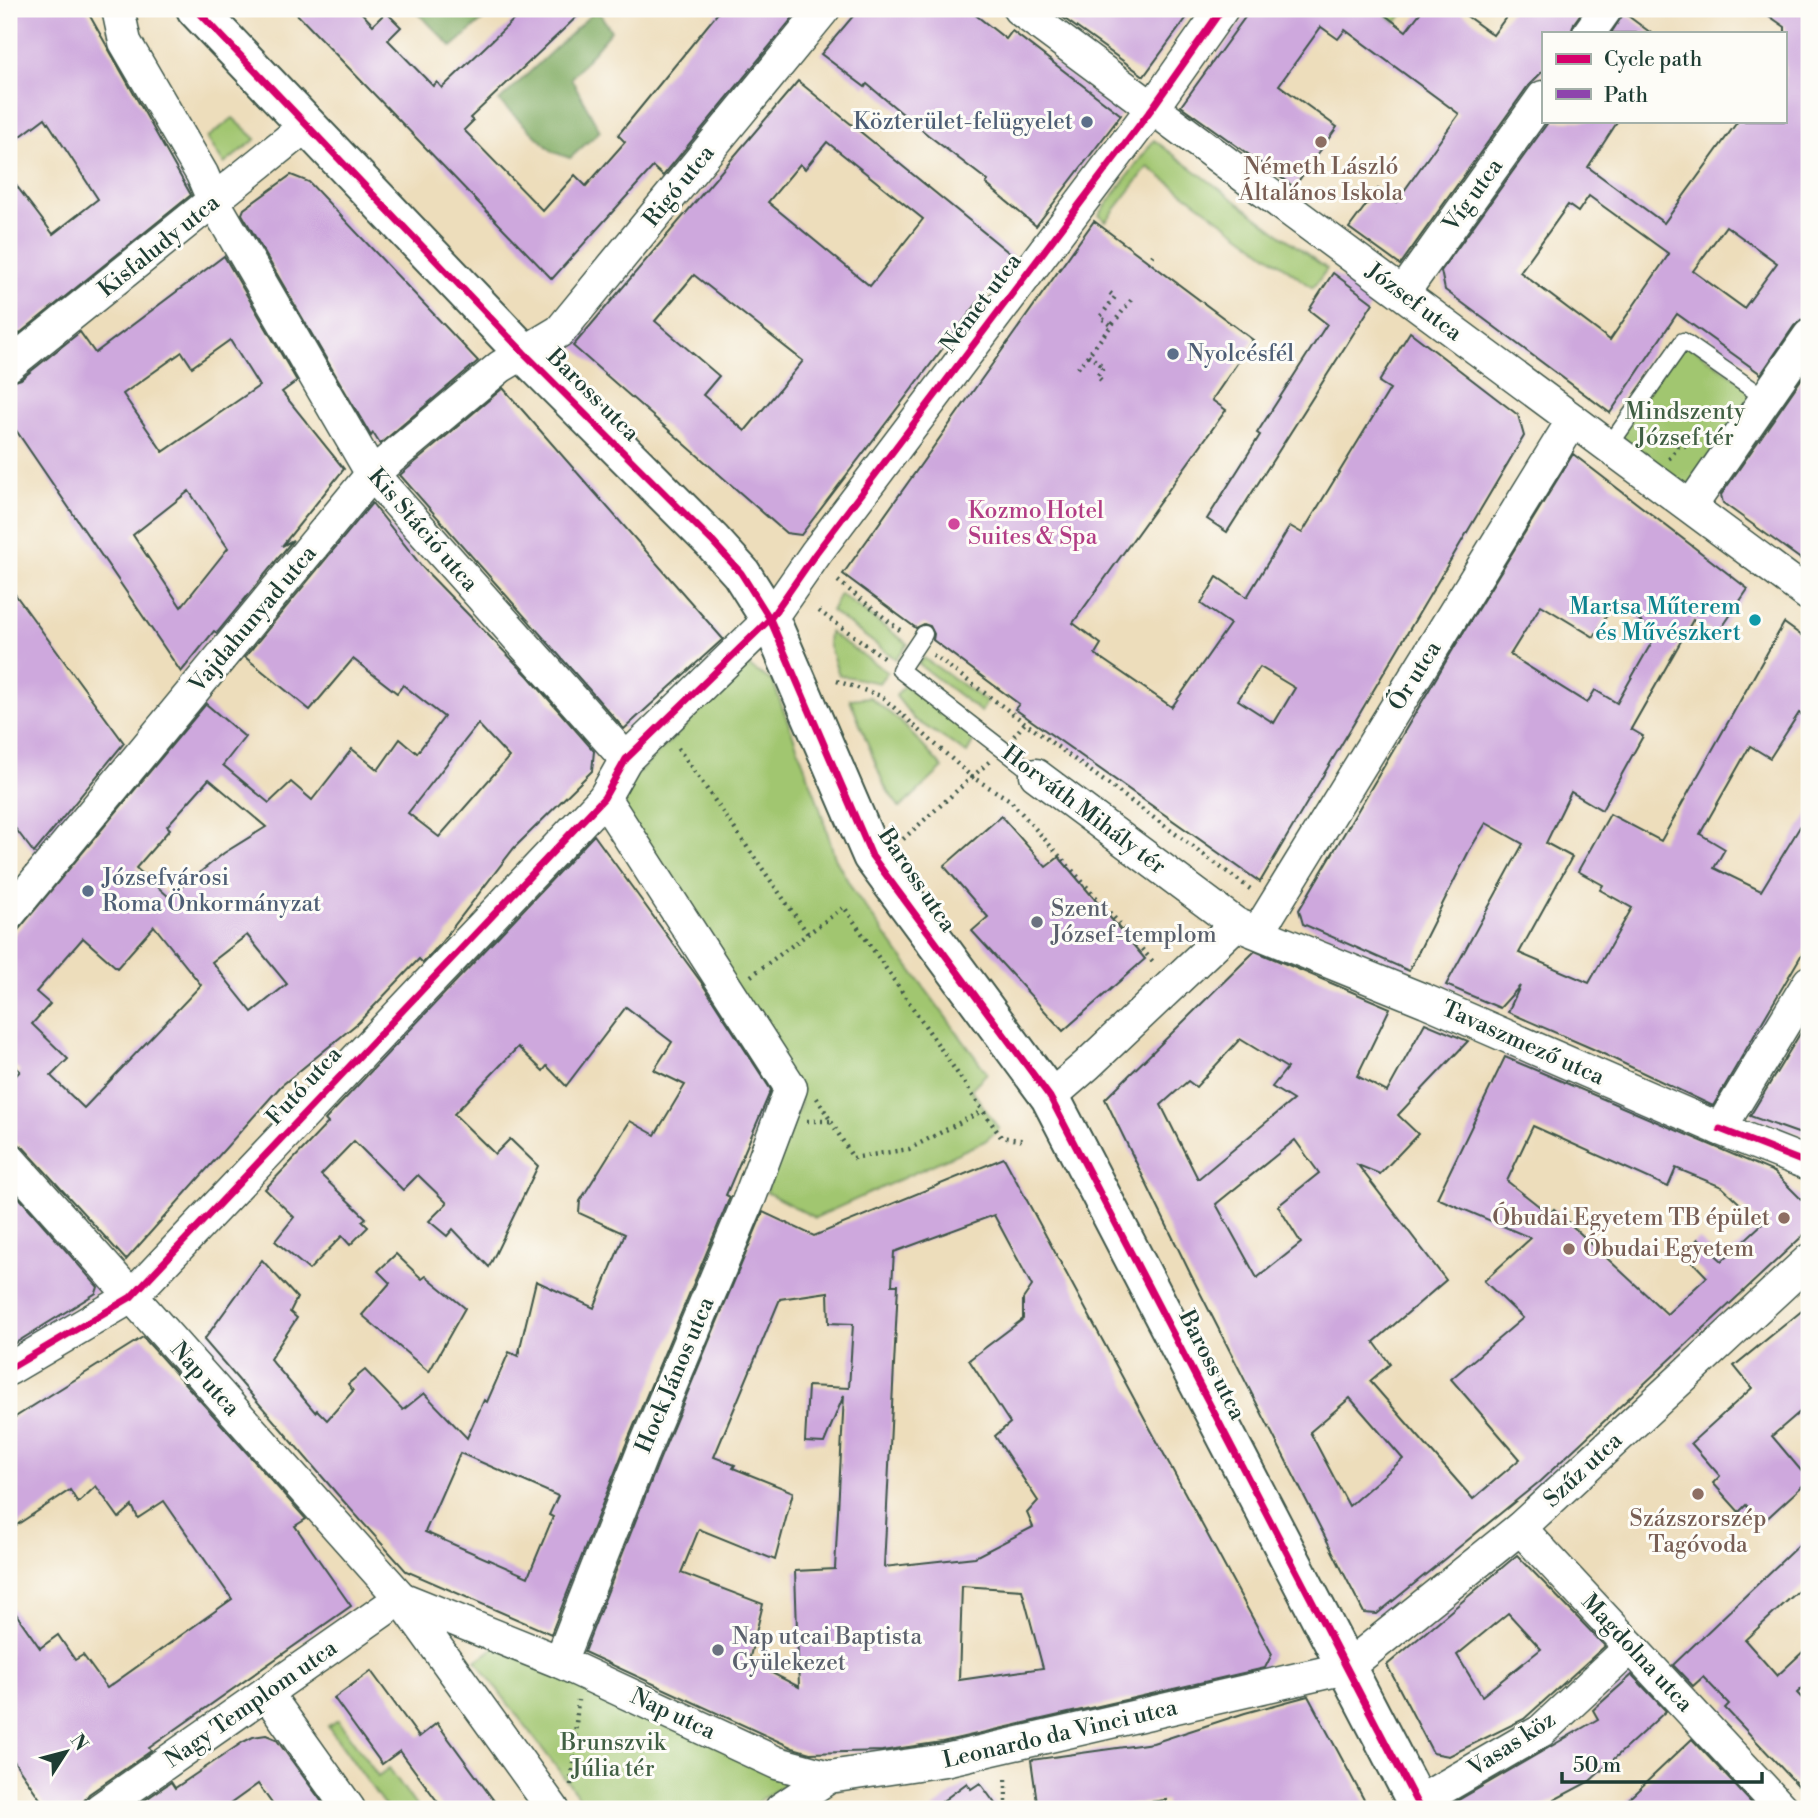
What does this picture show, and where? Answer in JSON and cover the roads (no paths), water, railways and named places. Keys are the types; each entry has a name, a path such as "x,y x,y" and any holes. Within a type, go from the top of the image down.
{"street":[{"name":"Kis Stáció utca","path":"118,9 125,42 202,174 214,202 372,474 626,759"},
{"name":"Baross utca","path":"196,9 524,353 741,573 770,619 872,856 1050,1097 1418,1806"},
{"name":"Rigó utca","path":"524,353 560,331 824,9"},
{"name":"József utca","path":"1019,9 1809,595"},
{"name":"Német utca","path":"770,619 816,553 1153,107 1222,9"},
{"path":"1590,32 1606,9"},
{"name":"Víg utca","path":"1403,293 1542,98"},
{"name":"Kisfaludy utca","path":"9,365 307,125"},
{"path":"1691,506 1809,336"},
{"name":"Vajdahunyad utca","path":"9,914 372,474 500,367 524,353"},
{"name":"Őr utca","path":"1256,920 1573,420"},
{"path":"604,798 626,759 770,619"},
{"name":"Horváth Mihály tér","path":"1036,775 1256,920"},
{"name":"Hock János utca","path":"570,1666 647,1441 750,1197 804,1093 729,992 604,798"},
{"name":"Futó utca","path":"9,1368 131,1297 604,798"},
{"path":"1050,1097 1256,920"},
{"name":"Tavaszmező utca","path":"1256,920 1426,1001 1720,1129 1809,1164"},
{"path":"1720,1129 1809,982"},
{"name":"Nap utca","path":"9,1159 401,1598 561,1802"},
{"name":"Szűz utca","path":"1346,1668 1520,1528 1808,1261"},
{"name":"Magdolna utca","path":"1520,1528 1782,1809"},
{"name":"Nap utca","path":"401,1598 570,1666 777,1763 830,1777"},
{"name":"Nagy Templom utca","path":"100,1809 401,1598"},
{"name":"Vasas köz","path":"1418,1806 1541,1731 1632,1647"},
{"name":"Leonardo da Vinci utca","path":"781,1809 830,1777 946,1760 1346,1668"},
{"path":"267,1694 349,1809"}],"lane":[{"path":"1609,446 1683,341 1765,398"},
{"name":"Horváth Mihály tér","path":"921,639 900,670 1036,775"}],"place":[{"name":"Közterület-felügyelet","path":"1087,122"},
{"name":"Németh László Általános Iskola","path":"1321,142"},
{"name":"Nyolcésfél","path":"1173,354"},
{"name":"Kozmo Hotel Suites & Spa","path":"954,524"},
{"name":"Martsa Műterem és Művészkert","path":"1755,620"},
{"name":"Józsefvárosi Roma Önkormányzat","path":"88,891"},
{"name":"Szent József-templom","path":"1037,922"},
{"name":"Óbudai Egyetem TB épület","path":"1784,1218"},
{"name":"Óbudai Egyetem","path":"1569,1249"},
{"name":"Százszorszép Tagóvoda","path":"1698,1494"},
{"name":"Nap utcai Baptista Gyülekezet","path":"718,1650"}],"park label":[{"name":"Mindszenty József tér","path":"1685,425"},
{"name":"Brunszvik Júlia tér","path":"613,1756"}]}
